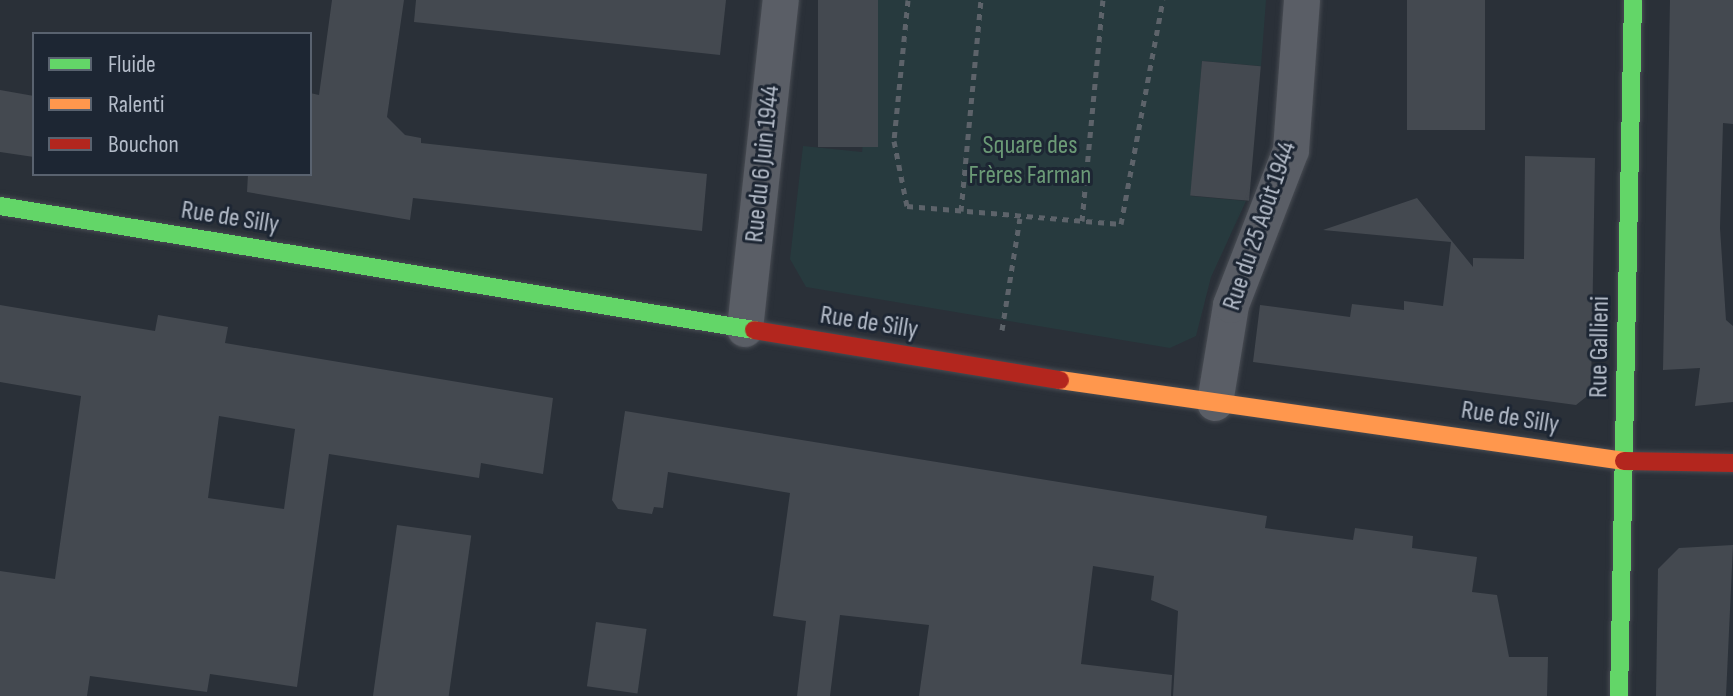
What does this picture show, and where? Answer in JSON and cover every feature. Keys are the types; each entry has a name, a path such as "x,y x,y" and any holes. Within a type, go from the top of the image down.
{"main road":[{"name":"Rue Gallieni","path":"1619,696 1633,0"},
{"name":"Rue de Silly","path":"0,206 1215,403 1622,461 1733,463"}],"street":[{"name":"Rue du 6 Juin 1944","path":"745,329 781,0"},
{"name":"Rue du 25 Août 1944","path":"1215,403 1231,305 1291,150 1302,0"}],"path":[{"path":"908,0 894,141 907,206 1020,218 1121,224 1163,0"},
{"path":"961,211 981,0"},
{"path":"1082,221 1103,0"},
{"path":"1004,320 1020,218"}],"green space":[{"name":"Square des Frères Farman","path":"878,0 1266,0 1261,66 1202,61 1191,196 1246,201 1211,277 1196,336 1170,348 806,287 790,259 803,146 862,152"}],"building":[{"path":"332,0 404,0 387,117 405,135 421,138 421,143 707,174 702,231 413,198 410,220 247,192 248,176 312,176 312,93 319,95"},
{"path":"416,0 726,0 720,55 414,22"},
{"path":"818,0 878,0 878,147 818,147"},
{"path":"1407,0 1485,0 1485,130 1407,130"},
{"path":"1670,0 1733,0 1733,124 1723,123 1720,228 1726,320 1733,326 1733,402 1695,406 1700,368 1663,370"},
{"path":"1202,61 1261,66 1249,201 1190,195"},
{"path":"0,90 32,96 32,157 0,152"},
{"path":"1525,156 1595,158 1591,393 1576,405 1253,362 1260,305 1350,317 1352,304 1404,310 1404,301 1443,306 1451,242 1323,230 1417,198 1473,267 1473,258 1524,259"},
{"path":"0,305 155,331 158,315 228,327 225,343 553,398 543,474 481,463 479,478 329,454 297,687 210,674 207,692 90,676 87,696 0,696 0,571 55,579 81,396 0,382","holes":["219,416 295,429 284,509 208,498"]},
{"path":"625,411 1267,516 1265,528 1353,540 1355,528 1413,536 1412,548 1477,557 1472,592 1497,595 1509,657 1548,657 1547,696 1173,696 1178,611 1151,600 1154,576 1093,566 1081,664 1172,675 1171,696 919,696 929,625 840,615 830,696 797,696 806,621 773,616 790,493 668,472 663,508 654,507 652,514 618,509 612,500"},
{"path":"397,525 471,535 449,696 373,696"},
{"path":"1733,545 1726,696 1656,696 1658,569 1679,548"},
{"path":"596,622 647,629 637,693 587,686"}],"traffic: fast":[{"path":"1619,696 1633,0"},
{"path":"0,206 754,330"}],"traffic: slow":[{"path":"1060,380 1624,461"}],"traffic: jam":[{"path":"754,330 1060,380"},
{"path":"1624,461 1733,463"}]}
